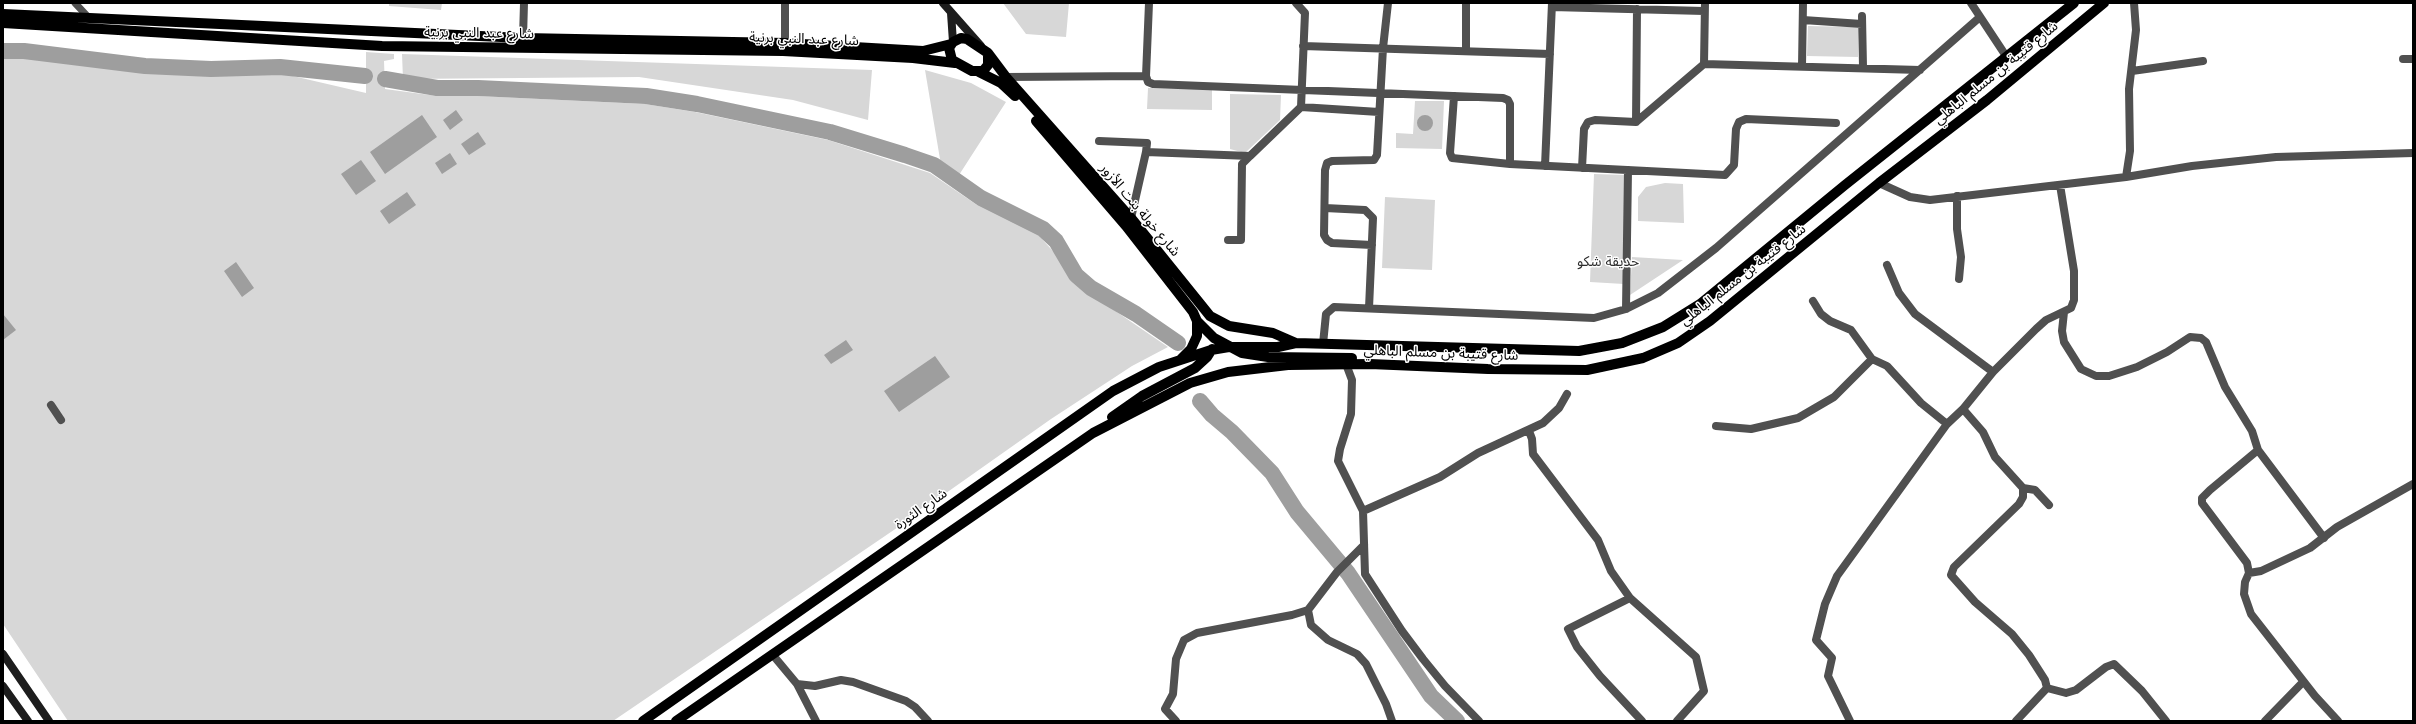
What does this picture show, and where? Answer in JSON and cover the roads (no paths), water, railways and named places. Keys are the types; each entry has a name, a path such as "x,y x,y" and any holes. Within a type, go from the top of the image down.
{"main road":[{"path":"943,3 987,52 988,65 979,72 955,63 949,52 952,43 951,12"},
{"name":"شارع قتيبة بن مسلم الباهلي","path":"1093,433 1190,383 1228,372 1268,366 1346,364 1568,371 1606,368 1643,358 1678,342 1700,329 1879,183 1987,100 2104,3"},
{"name":"شارع قتيبة بن مسلم الباهلي","path":"1229,348 1278,347 1296,343 1557,351 1601,348 1643,336 1682,316 1700,304 2069,5"},
{"name":"شارع عبد النبي برنية","path":"3,14 523,38 785,43 923,51 952,43"},
{"name":"شارع عبد النبي برنية","path":"3,23 382,46 783,51 913,58 955,63"},
{"path":"952,43 961,38 967,39 987,52"},
{"name":"شارع خولة بنت الأزور","path":"987,52 1006,77 1131,218 1210,316 1229,326 1272,333 1296,343"},
{"name":"شارع خولة بنت الأزور","path":"979,72 1001,83 1013,94 1126,226 1193,312 1197,321 1214,338 1229,348"},
{"path":"676,721 1093,433 1142,396 1195,368 1211,350 1214,338 1210,316"},
{"path":"1179,361 1195,343 1197,336 1197,321"},
{"path":"1229,348 1255,356 1366,359 1402,365"},
{"name":"شارع الثورة","path":"642,721 1113,391 1159,368 1211,350 1229,348"},
{"path":"3,654 49,721"},
{"path":"3,686 28,721"}],"street":[{"path":"75,3 89,18"},
{"path":"523,38 524,3"},
{"path":"785,3 785,43"},
{"path":"1149,3 1146,76 1148,82 1153,84 1503,98 1508,100 1510,104 1510,164"},
{"path":"1228,240 1241,240 1242,164 1301,107 1305,13 1296,3"},
{"path":"1372,245 1332,243 1327,240 1324,234 1327,163 1332,161 1374,160 1377,155 1382,48 1388,3"},
{"path":"1466,3 1466,51"},
{"path":"1802,66 1803,3"},
{"path":"1971,3 2006,56"},
{"path":"2126,177 2130,151 2129,96 2136,30 2134,3"},
{"path":"1545,166 1552,5 1637,9 1704,7 1704,64"},
{"path":"1636,122 1637,9"},
{"path":"1324,344 1326,314 1334,307 1594,318 1626,309 1658,293 1716,248 1980,17"},
{"path":"1802,20 1862,20 1863,67"},
{"path":"1303,46 1550,54"},
{"path":"2403,59 2413,59"},
{"path":"2132,71 2203,61"},
{"path":"1582,168 1584,129 1588,122 1595,120 1636,122 1704,64 1863,67 1920,70"},
{"path":"1006,77 1146,76"},
{"path":"1454,96 1450,153 1452,158 1510,164 1725,175 1734,165 1736,128 1739,122 1746,119 1836,123"},
{"path":"1301,107 1379,112"},
{"path":"1099,141 1147,143 1131,218"},
{"path":"1146,152 1250,156"},
{"path":"1879,183 1910,197 1930,200 2126,177 2192,166 2276,157 2413,153"},
{"path":"1626,309 1628,170"},
{"path":"1850,721 1828,676 1832,658 1816,640 1825,604 1837,576 1947,424 1963,409 1992,372 2036,329 2046,320 2071,308 2074,300 2075,287 2068,228 2060,185"},
{"path":"1957,196 1957,229 1961,257 1959,279"},
{"path":"1325,208 1365,210 1370,213 1373,218 1369,308"},
{"path":"1887,265 1899,293 1915,314 1992,372"},
{"path":"1813,301 1821,314 1830,321 1851,330 1872,359 1887,366 1921,403 1947,424"},
{"path":"2064,312 2062,331 2064,342 2081,368 2096,376 2109,376 2137,367 2168,352 2190,337 2201,338 2208,346 2224,387 2252,431 2258,450 2324,538"},
{"path":"1716,426 1751,429 1798,418 1834,397 1872,359"},
{"path":"1346,364 1352,380 1351,414 1340,448 1338,461 1363,511 1364,566 1369,582 1402,631 1427,663 1479,721"},
{"path":"1363,511 1440,477 1494,445 1529,431 1543,423 1560,408 1567,394"},
{"path":"51,405 61,420"},
{"path":"1963,409 1983,432 1995,457 2023,488 2035,490 2049,505"},
{"path":"1529,431 1532,439 1533,454 1598,540 1611,571 1630,598 1696,657 1704,691 1677,721"},
{"path":"2258,450 2210,490 2202,498 2202,503 2247,563 2249,573 2244,582 2246,605 2303,682 2338,721"},
{"path":"2249,573 2261,571 2310,548 2364,510 2413,484"},
{"path":"2023,488 2023,497 2020,504 1954,567 1951,574 1975,602 2012,634 2029,655 2045,680 2047,688"},
{"path":"1176,721 1165,709 1173,694 1180,645 1189,635 1292,615 1308,610 1337,572 1364,545"},
{"path":"1630,598 1568,629 1577,647 1600,676 1642,721"},
{"path":"1308,610 1311,625 1328,640 1357,654 1366,664 1392,721"},
{"path":"772,654 798,684 816,721"},
{"path":"2047,688 2062,693 2071,692 2114,664 2142,691 2166,721"},
{"path":"798,684 815,686 833,680 847,681 906,701 928,721"},
{"path":"2265,721 2303,682"},
{"path":"2016,721 2047,688"},
{"path":"916,721 919,712"}],"waterway":[{"path":"3,51 24,51 145,66 211,69 280,67 365,76"},
{"path":"385,79 437,88 478,88 646,96 697,104 830,132 905,155 934,165 981,198 1043,229 1056,241 1076,275 1091,288 1136,314 1178,343"},
{"path":"1200,401 1212,415 1232,432 1272,473 1297,512 1348,573 1431,696 1457,721"}],"park label":[{"name":"حديقة شكو","path":"1608,262"}]}
